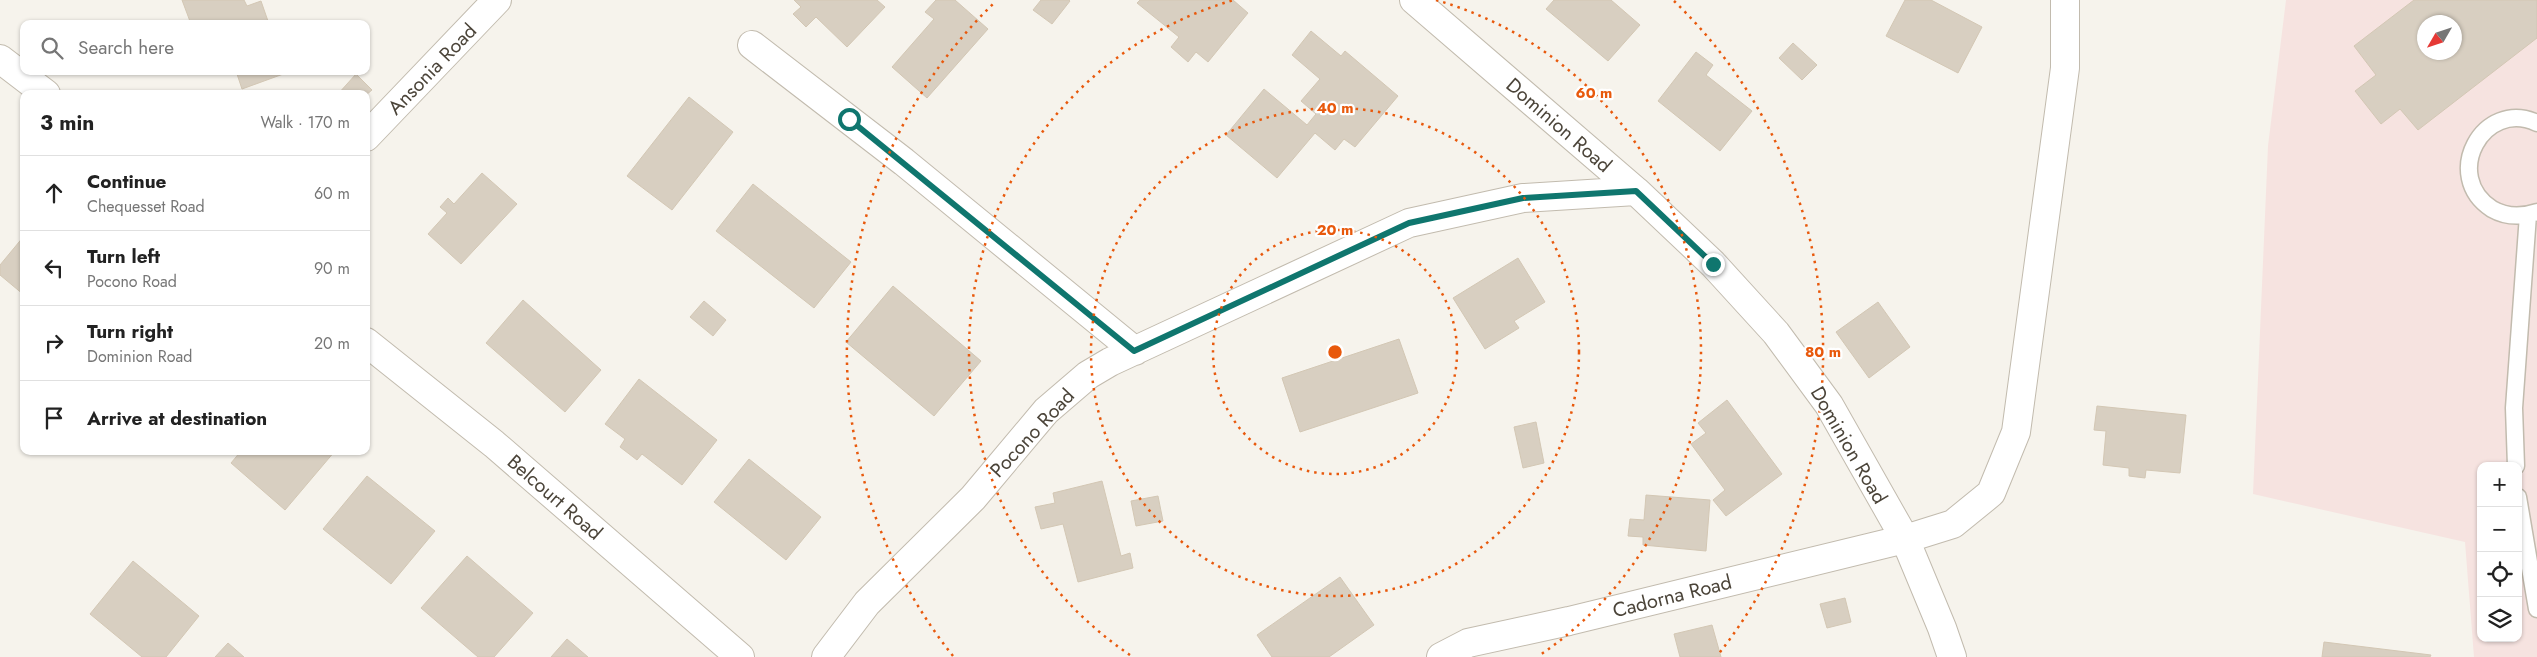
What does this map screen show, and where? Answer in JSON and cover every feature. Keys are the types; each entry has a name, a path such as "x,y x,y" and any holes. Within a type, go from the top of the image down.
{"street":[{"name":"Ansonia Road","path":"370,133 498,0"},
{"name":"Dominion Road","path":"1414,0 1636,191 1720,271 1776,333 1801,365 1828,406 1905,539 1952,657"},
{"name":"Cadorna Road","path":"1442,657 1468,643 1569,621 1905,539 1953,524 1991,493 2016,432 2065,68 2066,0"},
{"path":"752,45 904,162 1134,351"},
{"path":"0,59 20,74"},
{"path":"21,75 41,90"},
{"name":"Pocono Road","path":"826,657 867,604 973,498 1046,411 1088,375 1134,351 1409,223 1523,198 1636,191"},
{"name":"Belcourt Road","path":"370,345 494,444 740,657"}],"lane":[{"path":"2516,462 2514,408 2532,214 2511,216 2499,213 2484,203 2472,184 2469,162 2473,146 2490,126 2516,118 2537,123"},
{"path":"2520,507 2537,609"}],"shaded area":[{"path":"2286,0 2537,0 2537,657 2474,657 2465,542 2253,494 2268,146"}],"building":[{"path":"182,0 244,0 247,6 261,1 268,20 190,20"},
{"path":"794,0 877,0 885,7 847,47 816,17 806,27 793,14 801,7"},
{"path":"936,0 955,0 988,29 927,98 892,67 934,19 925,12"},
{"path":"1041,0 1070,1 1052,24 1033,10"},
{"path":"1140,0 1233,0 1248,13 1208,62 1196,52 1188,62 1171,47 1179,37 1137,3"},
{"path":"1554,0 1611,0 1640,25 1608,61 1546,9"},
{"path":"1905,0 1931,0 1982,27 1958,73 1886,36"},
{"path":"2414,0 2537,0 2537,38 2418,130 2400,109 2381,124 2355,91 2376,75 2354,46"},
{"path":"1311,31 1341,56 1345,51 1398,96 1355,147 1344,139 1335,150 1315,133 1277,178 1226,135 1264,89 1307,125 1316,114 1301,101 1320,79 1292,55"},
{"path":"1793,43 1817,65 1802,80 1779,58"},
{"path":"1696,52 1713,65 1706,75 1752,111 1720,151 1658,101"},
{"path":"237,75 280,75 242,89"},
{"path":"357,75 372,90 370,92 370,90 342,90"},
{"path":"689,97 733,132 672,210 627,176"},
{"path":"482,173 517,204 461,264 428,234 447,213 440,207 448,198 454,204"},
{"path":"753,184 851,262 814,308 716,231"},
{"path":"20,241 20,292 0,275 0,265"},
{"path":"1518,258 1545,302 1514,321 1519,328 1485,349 1453,298"},
{"path":"893,286 981,361 934,416 846,342"},
{"path":"523,300 601,370 565,412 486,343"},
{"path":"704,301 726,320 713,336 690,317"},
{"path":"1878,302 1910,347 1869,378 1836,332"},
{"path":"1399,339 1418,393 1300,432 1282,378"},
{"path":"639,379 717,440 682,485 642,454 637,460 620,447 625,439 605,424"},
{"path":"1727,400 1782,474 1726,516 1713,500 1725,490 1691,444 1706,433 1698,423"},
{"path":"2097,406 2186,415 2180,473 2146,470 2145,478 2129,476 2129,468 2103,465 2106,431 2094,430"},
{"path":"1536,422 1544,463 1523,468 1514,427"},
{"path":"238,455 332,455 285,510 231,463"},
{"path":"749,459 821,517 786,560 714,502"},
{"path":"367,476 435,531 391,584 323,529"},
{"path":"1102,481 1121,556 1130,553 1133,568 1078,582 1063,524 1041,529 1035,507 1055,503 1053,493"},
{"path":"1646,495 1710,500 1706,551 1643,545 1643,537 1628,536 1630,519 1644,520"},
{"path":"1158,496 1163,521 1136,526 1131,501"},
{"path":"467,556 533,613 494,657 478,657 421,608"},
{"path":"133,561 199,616 166,657 142,657 90,614"},
{"path":"1340,577 1374,625 1329,657 1272,657 1257,635"},
{"path":"1845,598 1851,622 1827,628 1820,604"},
{"path":"1712,625 1721,657 1680,657 1674,634"},
{"path":"567,639 588,657 551,657"},
{"path":"2324,642 2431,655 2430,657 2322,657"},
{"path":"228,643 244,657 215,657"}],"route":[{"path":"849,119 1134,351 1409,223 1523,198 1636,191 1713,264"}]}
